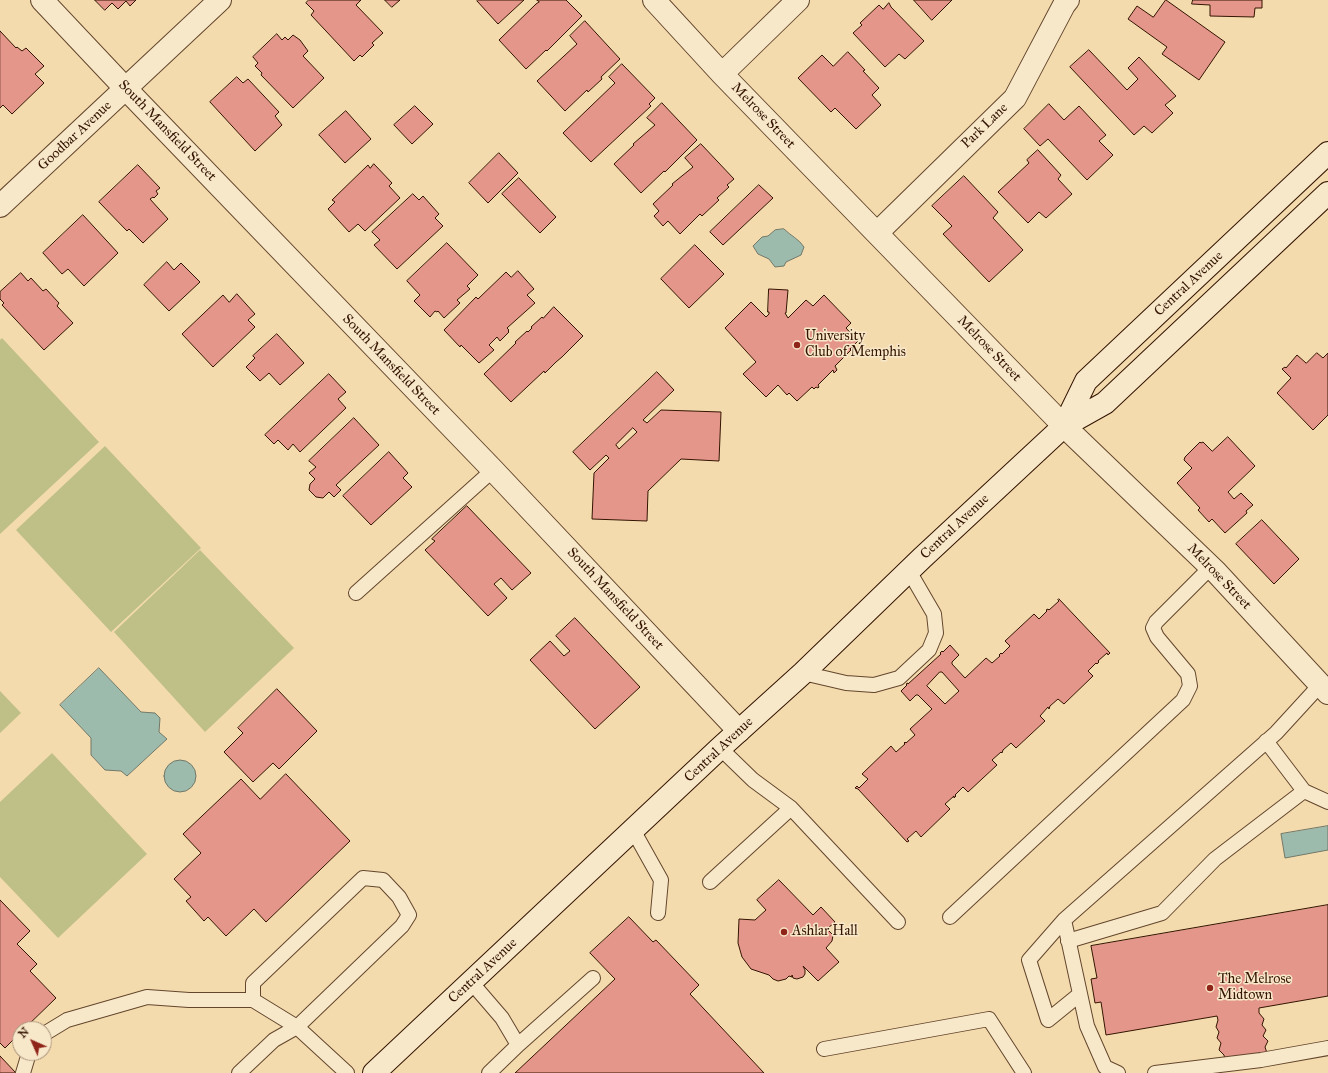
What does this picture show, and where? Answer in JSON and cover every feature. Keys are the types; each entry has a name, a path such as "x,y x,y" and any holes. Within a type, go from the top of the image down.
{"street":[{"name":"South Mansfield Street","path":"42,0 493,470 739,731"},
{"name":"Goodbar Avenue","path":"0,206 220,0"},
{"name":"Melrose Street","path":"654,0 722,74 1064,426 1211,567 1324,689"},
{"path":"722,74 798,0"},
{"name":"Park Lane","path":"876,233 1015,98 1068,0"},
{"name":"Central Avenue","path":"1064,426 1086,381 1328,153"},
{"name":"Central Avenue","path":"374,1073 720,748 803,673 909,570 1064,426 1105,403 1328,193"}],"lane":[{"path":"356,593 493,470"},
{"path":"950,917 1183,700 1190,686 1188,674 1157,637 1153,628 1156,622 1211,567"},
{"path":"803,673 846,683 874,685 899,678 929,650 936,633 934,614 909,570"},
{"path":"1080,994 1048,1020 1029,960 1064,920 1324,689"},
{"path":"1266,741 1304,791 1328,802"},
{"path":"720,748 753,780 791,808 898,922"},
{"path":"1068,941 1162,913 1215,859 1304,791"},
{"path":"710,882 791,808"},
{"path":"633,830 661,880 658,913"},
{"path":"239,1073 274,1040 297,1027 402,926 408,915 400,897 383,880 363,878 252,983 252,1000"},
{"path":"1064,920 1087,1026 1105,1067 1118,1073"},
{"path":"489,1073 593,978"},
{"path":"471,982 502,1018 518,1045"},
{"path":"52,1029 66,1020 147,997 189,1000 252,1000 297,1027 347,1073"},
{"path":"824,1049 989,1019 1024,1073"},
{"path":"1155,1073 1261,1060 1328,1048"},
{"path":"23,1073 27,1061"}],"green space":[{"path":"2,338 99,442 0,534 0,340"},
{"path":"105,446 201,548 111,632 16,530"},
{"path":"200,550 294,648 205,732 114,632"},
{"path":"0,691 21,713 0,733"},
{"path":"52,753 147,854 58,938 0,877 0,802"}],"shaded area":[{"path":"784,229 804,247 801,255 786,262 784,266 775,267 769,259 758,254 753,246 762,237 768,236 775,230"},
{"path":"99,668 141,712 155,713 160,718 159,732 167,739 127,776 121,771 105,770 91,755 91,738 60,705"},
{"path":"180,760 189,763 193,767 196,776 193,785 189,789 180,792 171,789 167,785 164,776 167,767 171,763"},
{"path":"1328,826 1328,850 1285,858 1281,834"}],"building":[{"path":"95,0 136,0 130,6 126,1 118,9 112,3 105,10"},
{"path":"309,0 361,0 356,5 383,33 372,43 374,45 362,57 360,55 354,61 311,15 314,11 306,3"},
{"path":"385,0 400,0 392,7"},
{"path":"524,0 498,24 477,1"},
{"path":"537,0 566,0 582,16 547,51 546,50 526,69 499,40 539,2"},
{"path":"914,0 952,0 932,20"},
{"path":"1166,0 1225,42 1199,80 1162,54 1167,47 1128,19 1137,6 1153,17"},
{"path":"1193,0 1262,0 1262,8 1255,8 1254,17 1210,16 1210,5 1192,4"},
{"path":"889,3 891,7 924,41 905,59 899,54 885,67 853,33 862,25 860,23 879,5 883,9"},
{"path":"585,21 620,59 601,77 602,79 588,92 587,90 565,111 537,81 577,44 570,36"},
{"path":"0,31 16,48 17,47 22,51 26,48 44,66 35,74 44,83 12,114 3,105 0,108"},
{"path":"277,34 282,40 285,37 288,40 293,35 300,40 308,51 303,56 324,78 293,108 261,75 262,73 255,66 258,63 253,57"},
{"path":"1089,50 1127,90 1138,79 1128,68 1139,57 1176,96 1165,105 1173,113 1152,133 1144,126 1134,135 1070,67"},
{"path":"848,52 879,88 872,95 881,105 856,129 835,108 831,112 798,78 822,55 833,66"},
{"path":"622,64 655,98 649,104 651,106 591,162 563,133 615,83 609,77"},
{"path":"237,77 243,83 248,79 279,112 275,116 282,125 255,151 210,102"},
{"path":"662,103 697,140 665,172 664,171 641,193 614,164 634,145 633,144 655,125 647,118"},
{"path":"1049,104 1064,120 1079,106 1106,135 1099,141 1113,155 1087,180 1048,139 1040,146 1024,129"},
{"path":"415,106 433,124 412,144 394,125"},
{"path":"346,111 371,139 345,163 319,135"},
{"path":"701,144 734,179 727,185 729,187 717,198 719,200 702,216 700,214 680,234 668,221 663,226 654,216 659,211 653,204 673,185 672,184 693,167 685,158"},
{"path":"1038,150 1061,175 1058,179 1072,194 1046,218 1039,212 1028,223 998,192 1029,163 1027,160"},
{"path":"499,153 518,173 488,203 469,183"},
{"path":"374,164 392,183 389,186 400,198 365,231 358,224 349,232 328,209 335,202 332,200 368,165 370,168"},
{"path":"138,165 160,188 156,191 158,194 154,198 153,197 150,199 168,219 143,243 129,229 127,231 99,202"},
{"path":"964,176 998,212 993,218 1023,250 989,282 943,234 952,226 932,206"},
{"path":"519,178 556,217 540,233 502,194"},
{"path":"759,185 773,198 723,245 710,232"},
{"path":"413,194 419,200 423,196 439,214 435,218 443,226 397,269 374,245 380,240 372,232"},
{"path":"83,215 118,253 84,286 68,269 62,274 43,253"},
{"path":"447,243 478,275 467,286 470,289 457,300 460,303 444,318 438,311 435,311 430,317 414,301 420,295 407,281"},
{"path":"695,245 724,274 689,308 661,279"},
{"path":"167,262 174,270 181,263 200,282 169,311 144,285"},
{"path":"518,271 534,289 527,295 535,303 507,328 509,332 500,341 497,337 489,345 494,350 479,363 461,345 460,347 444,330 476,297 478,299 506,272 511,277"},
{"path":"21,273 28,281 31,278 43,291 46,289 59,303 57,306 73,323 44,350 2,305 4,303 0,299 0,292"},
{"name":"University Club of Memphis","path":"769,289 788,290 785,313 788,318 806,300 813,306 824,295 851,323 846,328 858,341 835,366 837,370 834,373 833,370 818,385 818,388 816,387 814,389 812,387 797,401 789,393 787,395 778,385 766,397 743,374 756,362 725,328 751,302 766,317 769,314"},
{"path":"237,294 255,314 248,320 255,327 213,367 182,334 223,295 229,302"},
{"path":"554,307 583,336 545,373 544,371 511,402 484,374 516,343 515,342 527,331 528,332 532,328 531,327"},
{"path":"277,334 304,363 280,385 269,373 260,381 246,367 255,358 253,356"},
{"path":"1317,353 1323,358 1328,353 1328,415 1313,430 1277,393 1291,378 1282,369 1285,367 1286,368 1297,355 1306,363"},
{"path":"657,372 674,390 643,420 647,423 661,410 721,412 719,461 681,459 648,491 647,521 592,519 594,473 609,458 606,455 590,470 573,452","holes":["633,428 637,432 619,449 616,445"]},
{"path":"329,374 346,392 338,399 346,408 300,452 293,444 288,450 278,440 274,444 265,435"},
{"path":"354,418 379,445 336,485 341,490 334,497 329,492 323,498 316,497 309,490 310,484 315,479 309,473 316,467 309,461"},
{"path":"1228,437 1255,466 1228,492 1234,499 1241,493 1253,505 1246,511 1247,513 1225,533 1212,519 1209,522 1198,510 1200,508 1177,483 1192,468 1184,460 1185,457 1200,442 1203,442 1212,451"},
{"path":"389,452 408,473 403,478 412,487 371,525 343,496"},
{"path":"467,506 531,573 512,590 501,578 494,584 507,598 488,616 425,550 435,541 432,539"},
{"path":"1262,520 1299,559 1274,584 1236,544"},
{"path":"1059,599 1110,653 1108,655 1107,653 1088,671 1093,676 1064,704 1058,699 1050,706 1049,709 1048,707 1040,716 1045,721 1016,748 1011,743 1003,750 1002,753 1001,752 992,760 997,765 968,792 963,787 954,798 954,796 945,804 950,809 921,837 916,831 907,839 909,841 907,842 858,789 855,788 857,786 859,788 868,779 862,774 891,746 896,752 905,744 905,742 906,743 915,735 910,729 932,709 918,695 910,701 901,691 907,685 906,684 908,684 950,645 959,655 952,662 952,664 965,678 986,658 992,663 1010,646 1005,641 1034,614 1039,619 1047,611 1046,610 1049,610 1059,601","holes":["940,672 942,672 959,691 945,704 927,686"]},
{"path":"575,618 640,687 595,729 530,660 550,641 564,656 570,651 556,636"},
{"path":"277,689 317,731 279,769 273,763 253,782 224,752 243,733 238,728"},
{"path":"286,774 350,841 266,922 254,909 226,936 208,917 204,921 186,901 191,897 174,879 201,853 183,834 241,779 260,799"},
{"name":"Ashlar Hall","path":"779,880 813,915 821,907 835,922 827,929 833,935 832,941 826,948 839,962 818,981 803,966 805,974 803,977 797,979 793,978 792,975 792,977 789,976 786,979 778,981 769,975 751,969 742,957 738,943 739,919 755,920 766,910 757,900"},
{"path":"0,900 30,931 17,944 37,964 30,971 56,998 32,1021 12,1021 12,1041 5,1048 0,1043"},
{"name":"The Melrose Midtown","path":"1328,905 1328,996 1259,1008 1259,1013 1264,1019 1262,1025 1266,1030 1263,1036 1268,1041 1265,1047 1267,1053 1225,1060 1224,1055 1219,1050 1221,1043 1217,1038 1219,1032 1216,1027 1218,1020 1217,1016 1106,1035 1101,1002 1095,1003 1091,979 1097,978 1091,946"},
{"path":"629,917 653,942 656,940 699,985 690,994 764,1073 515,1073 615,979 590,953"},
{"path":"0,1056 16,1073 0,1073"}],"place":[{"name":"University Club of Memphis","path":"797,345"},
{"name":"Ashlar Hall","path":"784,932"},
{"name":"The Melrose Midtown","path":"1210,988"}]}
